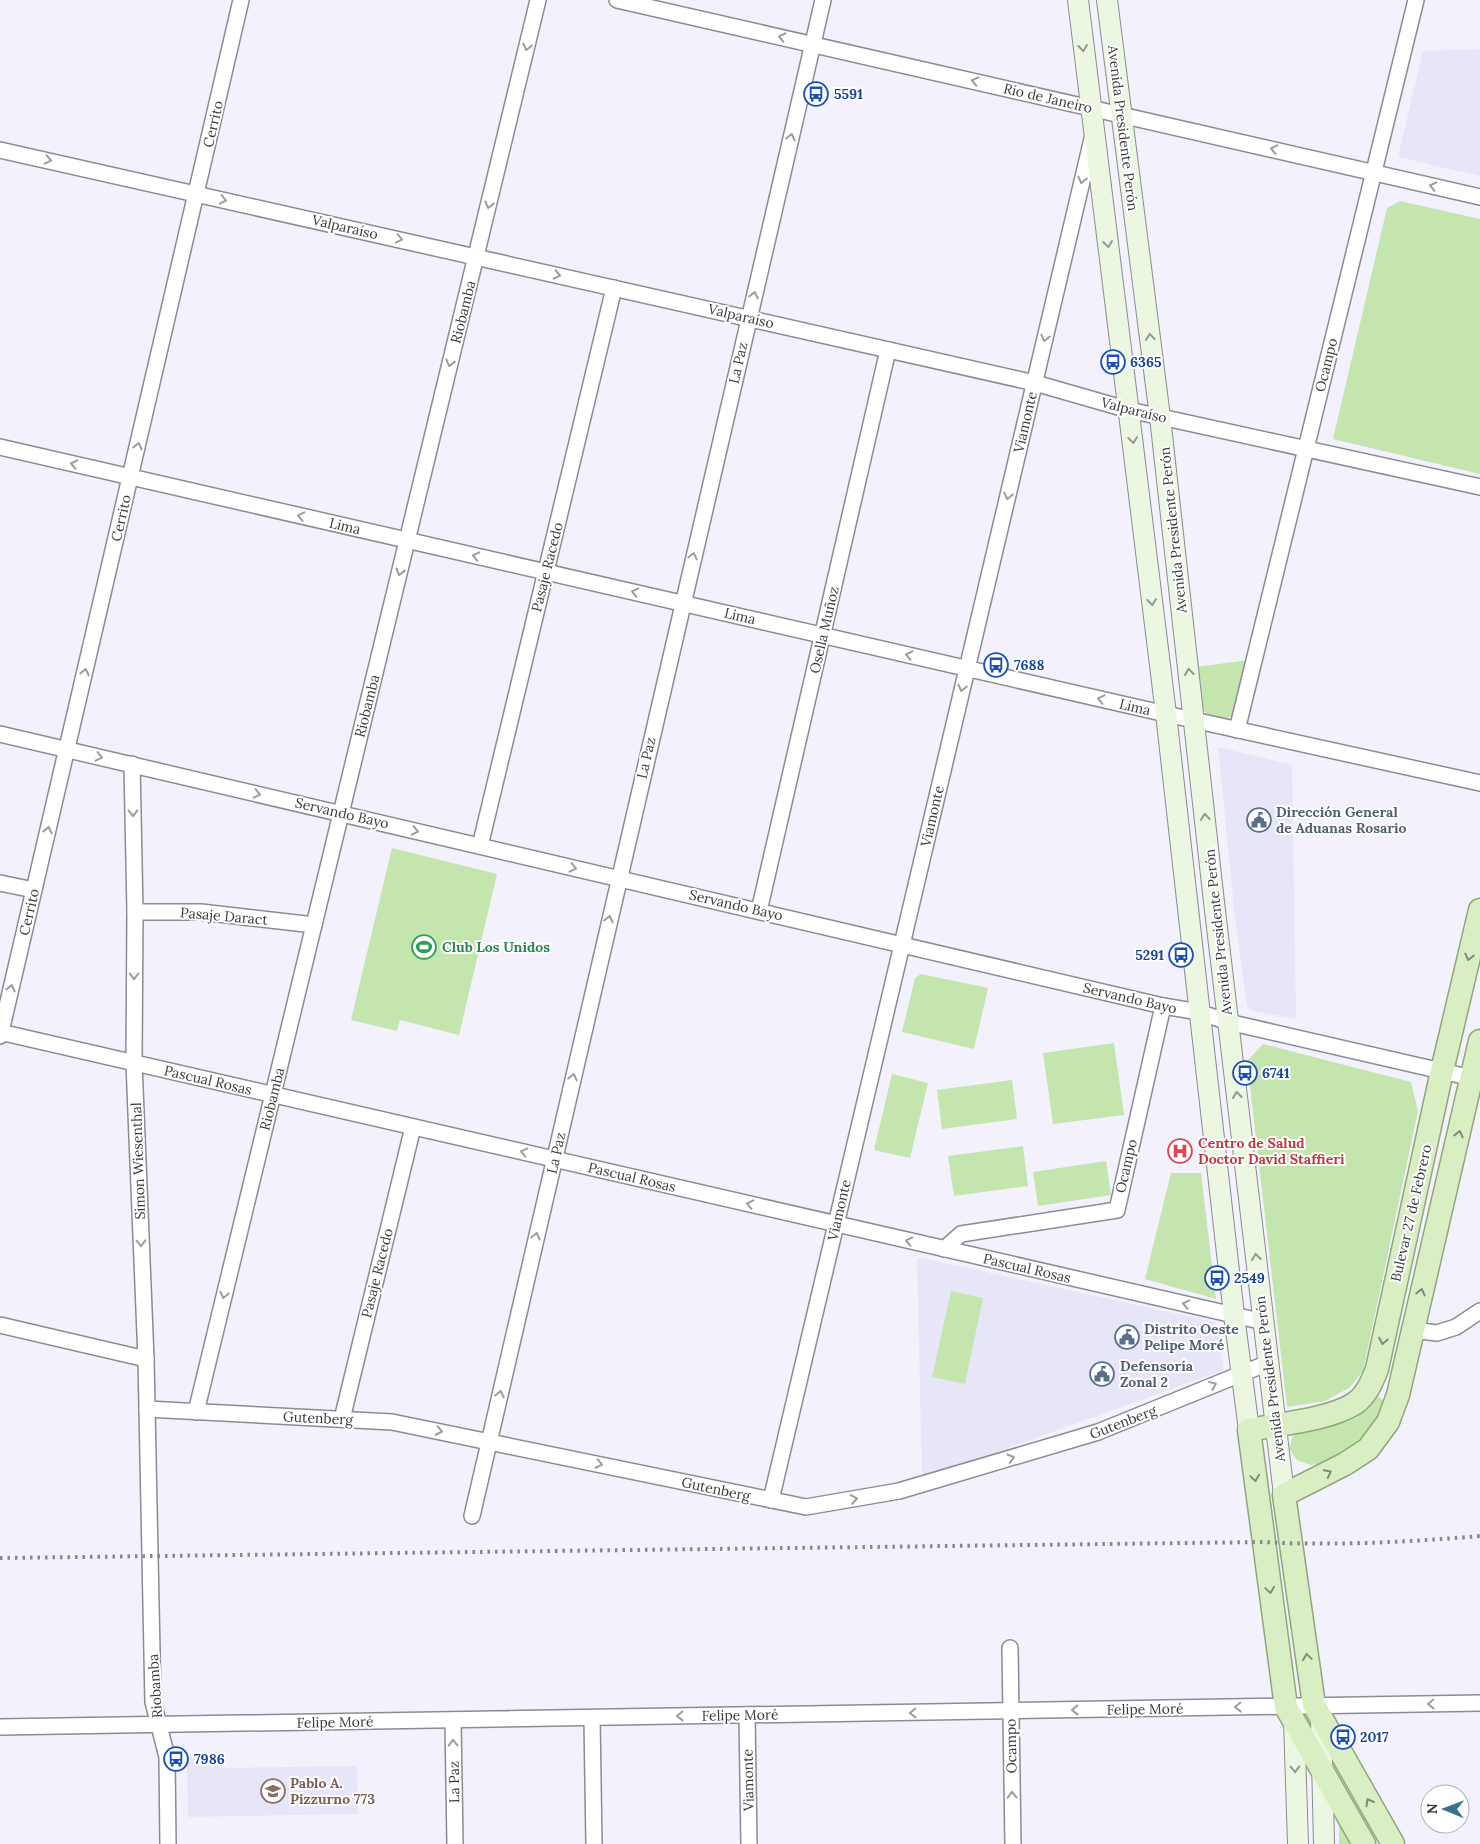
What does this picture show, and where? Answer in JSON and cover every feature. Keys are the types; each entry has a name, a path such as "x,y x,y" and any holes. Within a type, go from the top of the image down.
{"main road":[{"name":"Avenida Presidente Perón","path":"1078,0 1166,714 1234,1315 1290,1713 1364,1844"},
{"name":"Avenida Presidente Perón","path":"1110,6 1121,114 1160,417 1268,1363 1284,1494 1317,1711 1393,1844"},
{"name":"Bulevar 27 de Febrero","path":"1249,1430 1332,1413 1354,1403 1369,1389 1378,1369 1442,1071 1480,910"},
{"name":"Bulevar 27 de Febrero","path":"1284,1494 1345,1464 1368,1449 1388,1422 1398,1395 1480,1041"},
{"path":"1317,1711 1322,1770 1324,1844"},
{"path":"1290,1713 1298,1844"}],"street":[{"name":"Cerrito","path":"0,1033 241,0"},
{"name":"Riobamba","path":"196,1412 538,0"},
{"name":"Río de Janeiro","path":"617,0 1480,197"},
{"name":"La Paz","path":"472,1516 823,0"},
{"name":"Ocampo","path":"1237,730 1416,0"},
{"name":"Viamonte","path":"771,1500 1094,133"},
{"name":"Valparaíso","path":"0,150 1035,383 1129,410 1480,487"},
{"name":"Pasaje Racedo","path":"480,846 614,288"},
{"name":"Osella Muñoz","path":"759,910 888,350"},
{"name":"Lima","path":"0,447 1166,714 1480,783"},
{"name":"Servando Bayo","path":"0,734 1163,1006 1199,1012 1228,1022 1472,1078"},
{"name":"Simon Wiesenthal","path":"132,764 134,1063 146,1359 150,1557"},
{"path":"0,883 34,890"},
{"name":"Pasaje Daract","path":"134,912 201,912 314,925"},
{"name":"Ocampo","path":"944,1249 961,1234 1117,1210 1163,1006"},
{"name":"Pascual Rosas","path":"0,1033 1264,1322"},
{"name":"Pasaje Racedo","path":"342,1419 412,1127"},
{"path":"1412,1330 1437,1333 1456,1327 1480,1311"},
{"path":"0,1325 146,1359"},
{"name":"Gutenberg","path":"147,1409 392,1422 806,1507 899,1491 1098,1432 1268,1363"},
{"name":"Riobamba","path":"150,1557 153,1702 167,1757 168,1844"},
{"name":"Ocampo","path":"1010,1648 1013,1844"},
{"name":"Felipe Moré","path":"0,1727 1011,1711 1290,1713 1480,1703"},
{"name":"Viamonte","path":"748,1715 749,1844"},
{"path":"592,1718 594,1844"},
{"name":"La Paz","path":"453,1720 455,1844"}],"shaded area":[{"path":"1480,49 1480,176 1398,157 1423,51"},
{"path":"1218,747 1292,765 1296,1019 1253,1011 1247,1006 1235,918"},
{"path":"917,1257 1215,1322 1224,1370 922,1479"},
{"name":"Pablo A. Pizzurno 773","path":"221,1756 222,1768 357,1766 358,1814 188,1817 187,1757"}],"green space":[{"path":"1400,201 1480,219 1480,474 1333,439 1387,208"},
{"path":"1249,660 1233,715 1221,720 1213,719 1207,714 1200,700 1196,667"},
{"name":"Club Los Unidos","path":"392,848 497,874 459,1035 400,1020 397,1031 351,1020"},
{"path":"921,974 988,988 974,1049 902,1032 915,978"},
{"path":"1114,1043 1124,1115 1053,1124 1043,1053"},
{"path":"1263,1044 1411,1082 1418,1111 1363,1371 1349,1388 1325,1401 1287,1407 1247,1061"},
{"path":"892,1074 928,1083 910,1158 874,1150"},
{"path":"1012,1080 1017,1119 942,1129 937,1090"},
{"path":"1023,1146 1028,1186 954,1196 948,1156"},
{"path":"1106,1161 1111,1195 1038,1206 1033,1172"},
{"path":"1171,1173 1201,1173 1216,1299 1145,1279"},
{"path":"951,1291 983,1298 965,1384 932,1377"},
{"path":"1377,1396 1389,1403 1364,1442 1331,1462 1311,1465 1297,1460 1290,1450 1292,1438 1297,1433 1311,1427 1352,1420 1363,1413"},
{"path":"1342,1825 1353,1844 1339,1844 1339,1826"}],"railway":[{"path":"0,1558 1263,1542 1344,1543 1399,1542 1480,1536"}],"place":[{"name":"5591","path":"816,94"},
{"name":"6365","path":"1113,362"},
{"name":"7688","path":"996,665"},
{"name":"Dirección General de Aduanas Rosario","path":"1259,820"},
{"name":"Club Los Unidos","path":"424,947"},
{"name":"5291","path":"1181,955"},
{"name":"6741","path":"1245,1073"},
{"name":"Centro de Salud Doctor David Staffieri","path":"1180,1151"},
{"name":"2549","path":"1217,1278"},
{"name":"Distrito Oeste Pelipe Moré","path":"1127,1337"},
{"name":"Defensoría Zonal 2","path":"1102,1374"},
{"name":"2017","path":"1343,1737"},
{"name":"7986","path":"176,1759"},
{"name":"Pablo A. Pizzurno 773","path":"273,1791"}]}
